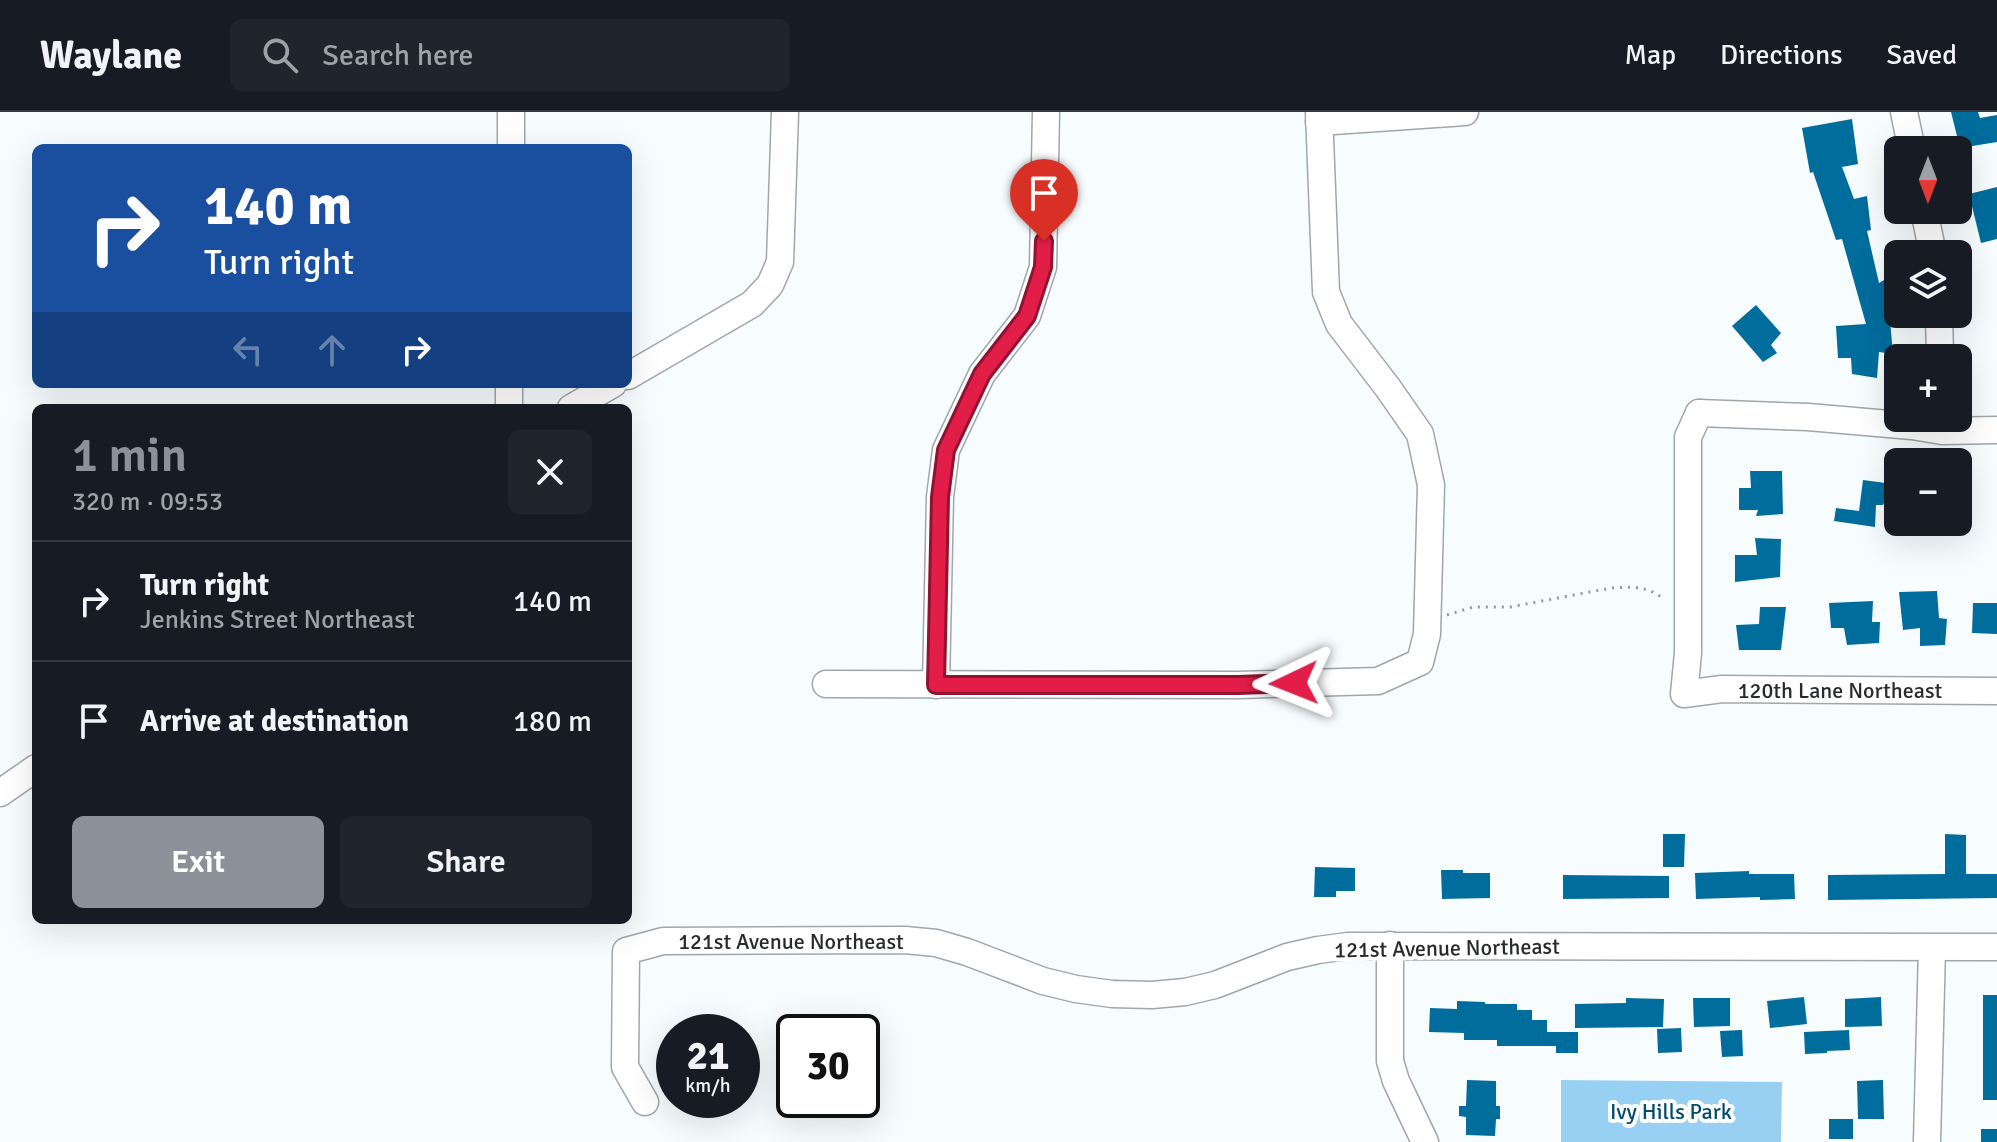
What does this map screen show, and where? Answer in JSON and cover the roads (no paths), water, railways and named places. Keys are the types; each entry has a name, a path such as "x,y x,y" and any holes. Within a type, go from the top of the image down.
{"street":[{"path":"511,112 511,144"},
{"path":"632,374 752,304 770,285 780,262 785,112"},
{"path":"936,685 940,497 946,450 982,374 1027,316 1043,267 1046,112"},
{"path":"826,684 1238,685 1378,681 1420,662 1427,634 1431,485 1420,434 1339,324 1326,292 1319,117 1465,112"},
{"path":"1904,112 1909,136"},
{"path":"578,404 606,388"},
{"name":"120th Lane Northeast","path":"1884,424 1695,403 1688,437 1688,653 1684,694 1722,689 1997,691"},
{"path":"1972,427 1997,430"},
{"path":"0,793 32,771"},
{"name":"121st Avenue Northeast","path":"645,1102 625,1067 626,951 663,941 905,940 936,943 1043,981 1076,989 1152,995 1215,985 1287,957 1348,946 1997,947"},
{"path":"1390,945 1390,1061 1396,1081 1425,1142"},
{"path":"1927,1142 1932,948"}],"park label":[{"name":"Ivy Hills Park","path":"1671,1111"}]}
